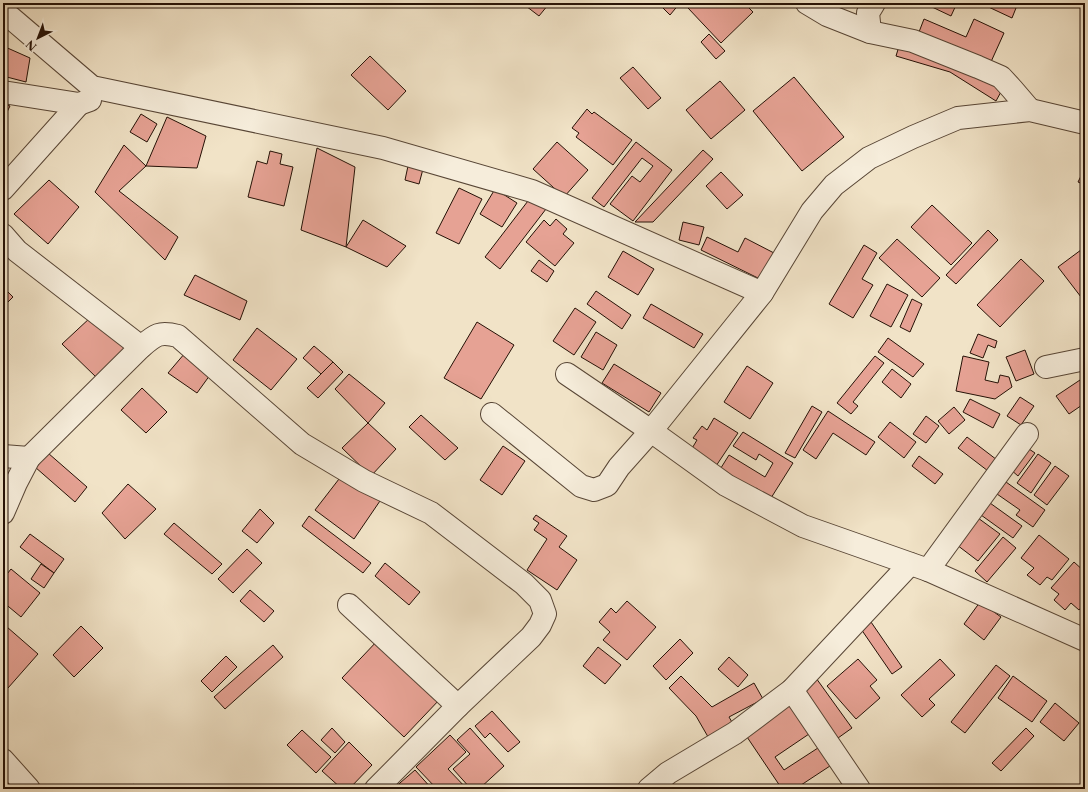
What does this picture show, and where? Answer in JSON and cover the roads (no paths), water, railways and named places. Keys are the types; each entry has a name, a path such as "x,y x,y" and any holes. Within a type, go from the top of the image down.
{"street":[{"path":"807,3 827,15 870,32 913,41 1001,77 1030,110"},
{"path":"870,32 868,13 874,3"},
{"path":"3,11 92,86 383,148 532,191 762,292"},
{"path":"3,189 79,104 112,90"},
{"path":"3,92 79,104"},
{"path":"492,414 581,486 594,490 607,485 619,467 651,431 762,292 812,211 834,185 869,158 913,136 958,118 1030,110 1085,123"},
{"path":"3,236 17,251 141,347"},
{"path":"3,514 16,482 30,458 141,347 156,335 166,333 178,336 302,444 364,481 431,513 524,584 540,600 545,614 540,625 531,636 458,706 376,789"},
{"path":"1046,367 1085,359"},
{"path":"567,374 651,431 726,485 802,526 919,567 1085,640"},
{"path":"649,789 668,773 735,733 792,690 919,567 1027,434"},
{"path":"3,456 30,458"},
{"path":"349,605 458,706"},
{"path":"792,690 859,789"},
{"path":"3,760 30,789"}]}
